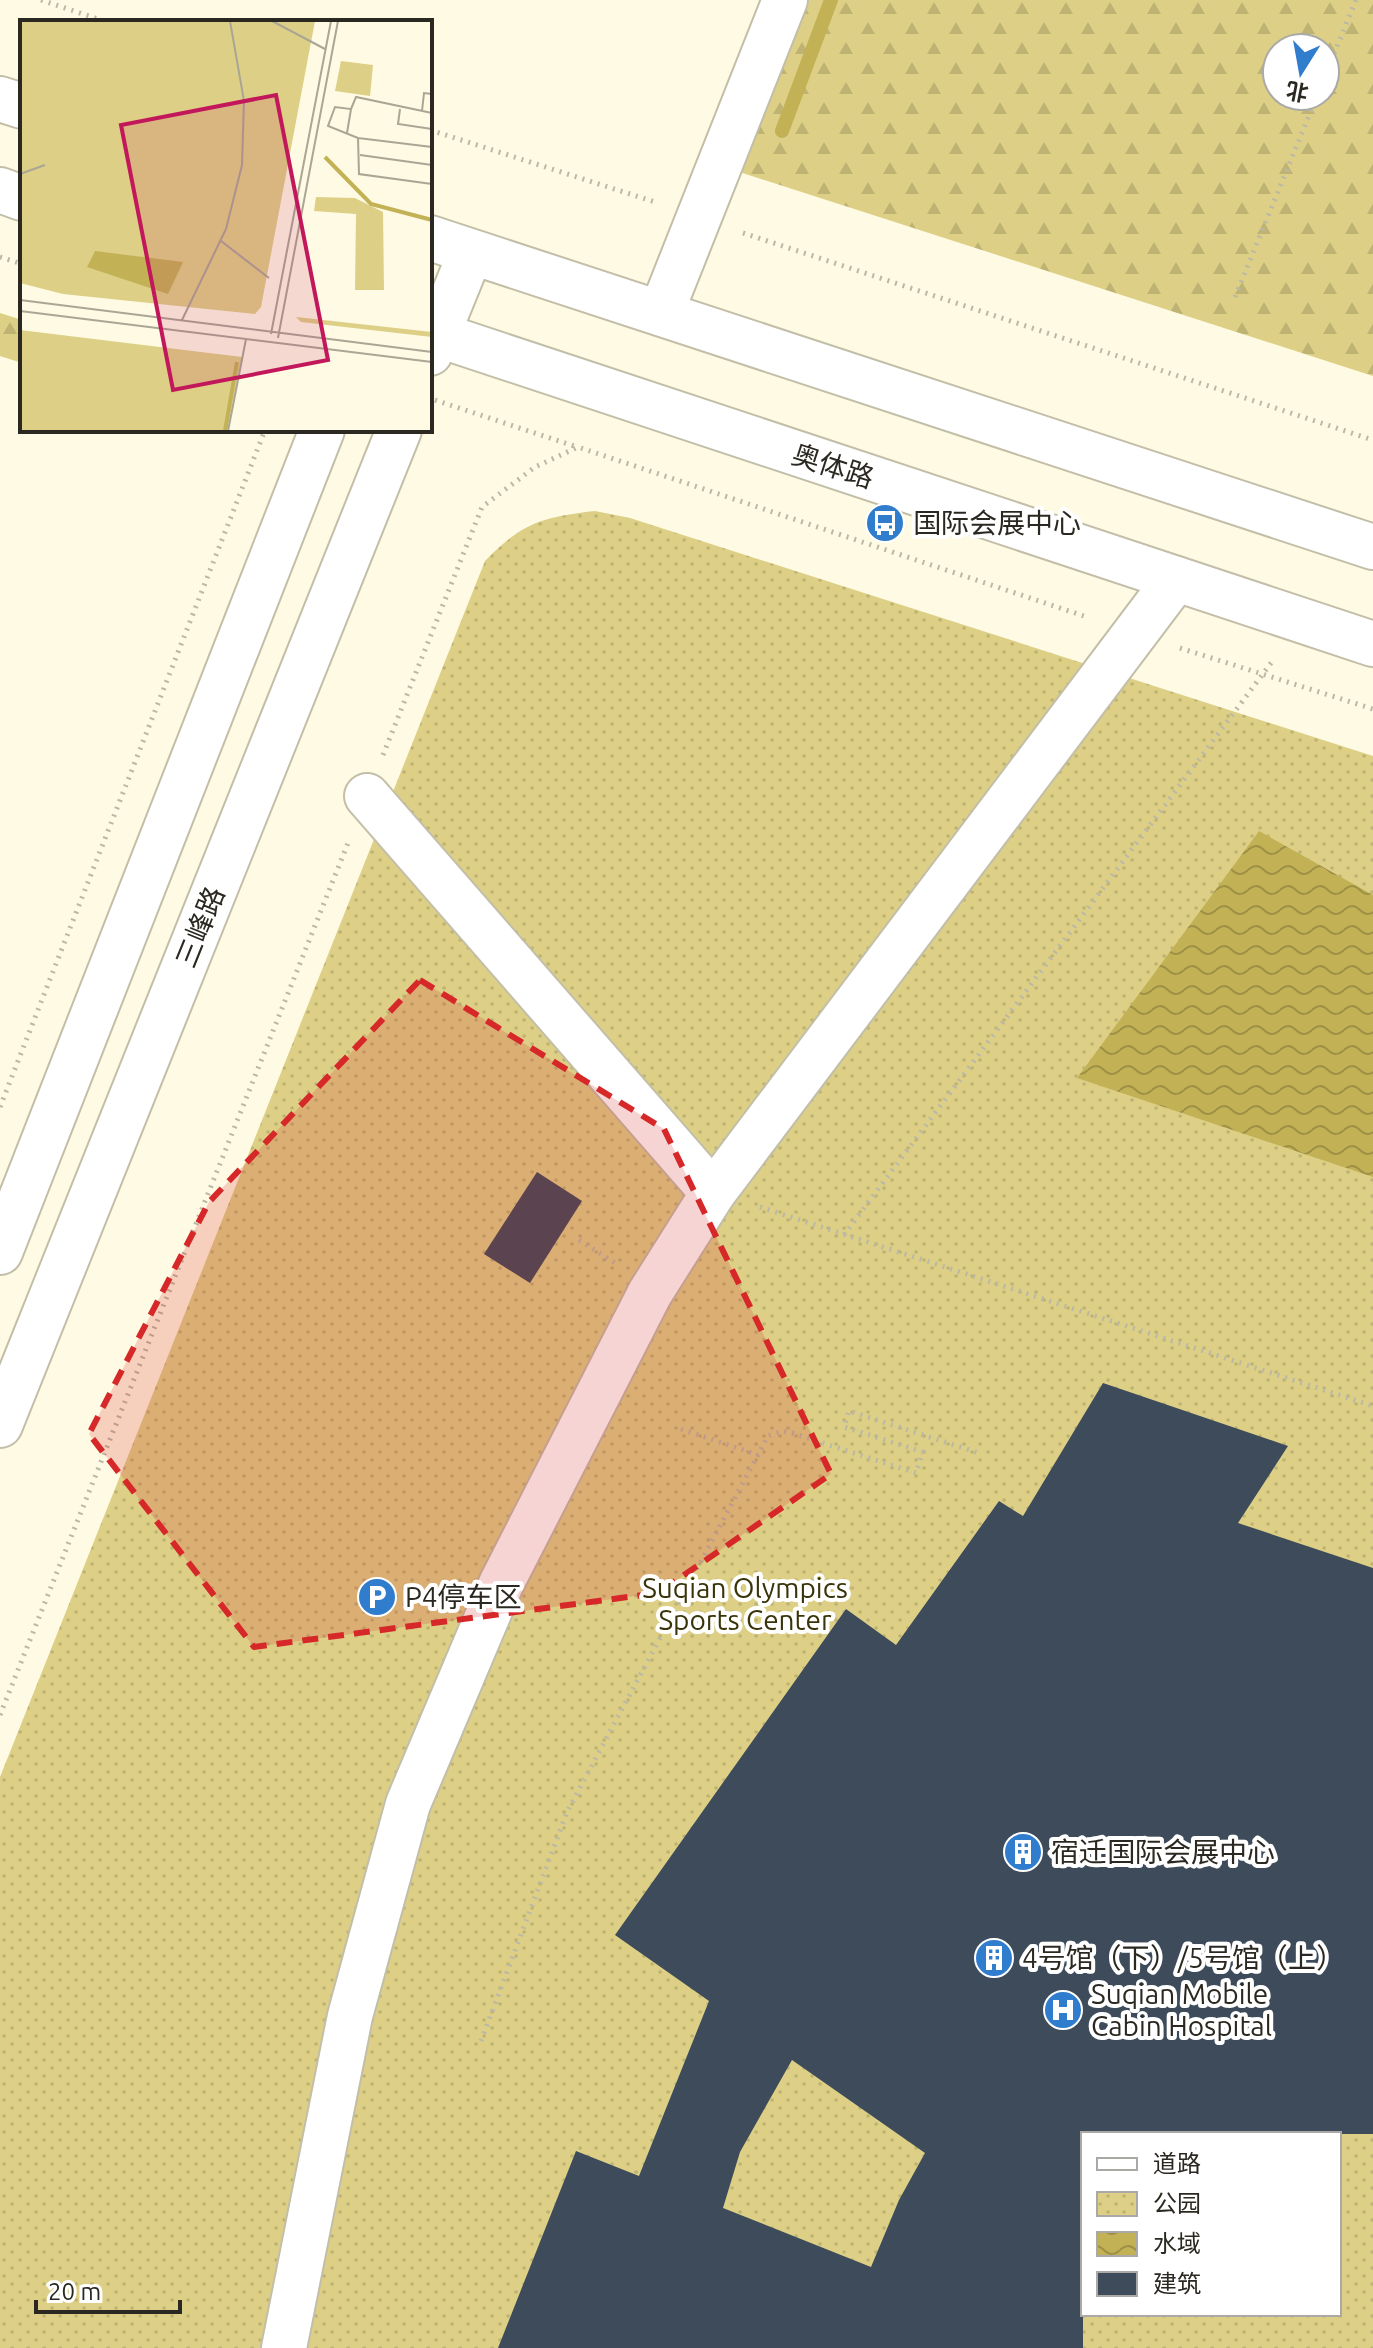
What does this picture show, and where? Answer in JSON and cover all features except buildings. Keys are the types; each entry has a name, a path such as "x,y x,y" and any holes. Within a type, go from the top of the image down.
{"main road":[{"path":"661,313 785,0"},
{"path":"0,99 20,105"},
{"path":"0,190 20,197"},
{"path":"432,239 1373,547"},
{"path":"433,340 471,252"},
{"name":"奥体路","path":"433,340 1373,644"},
{"path":"0,1252 321,432"},
{"name":"三峰路","path":"0,1425 398,432"},
{"path":"284,2348 350,2016 408,1804 501,1584 650,1293 713,1193 1176,579"},
{"path":"367,796 713,1193"}],"path":[{"path":"41,0 101,20"},
{"path":"1341,37 1356,0"},
{"path":"1235,297 1310,112"},
{"path":"432,131 1373,440"},
{"path":"0,257 20,263"},
{"path":"432,399 1136,634 1373,709"},
{"path":"0,1107 264,432"},
{"path":"0,1715 482,507 535,467 578,447"},
{"path":"844,1235 1304,621"},
{"path":"713,1193 1373,1406"},
{"path":"481,2041 567,1812 768,1436 783,1431 916,1473 923,1452 844,1427 849,1411 979,1453"},
{"path":"681,1429 758,1455"}],"highlighted area":[{"path":"420,980 664,1129 831,1474 658,1593 254,1647 89,1434 209,1202"}],"green space":[{"path":"795,0 1373,0 1373,376 727,168"},
{"path":"0,313 20,319 20,362 0,356"},
{"name":"Suqian Olympics Sports Center","path":"595,511 630,518 1373,756 1373,2348 0,2348 0,1777 485,561 511,538 547,519"}],"water":[{"path":"1259,831 1373,895 1373,1177 1077,1078"}],"waterway":[{"path":"782,131 831,0"}],"place":[{"name":"国际会展中心","path":"885,523"},
{"name":"P4停车区","path":"377,1597"},
{"name":"宿迁国际会展中心","path":"1023,1852"},
{"name":"4号馆（下）/5号馆（上）","path":"994,1958"},
{"name":"Suqian Mobile Cabin Hospital","path":"1063,2010"}]}
